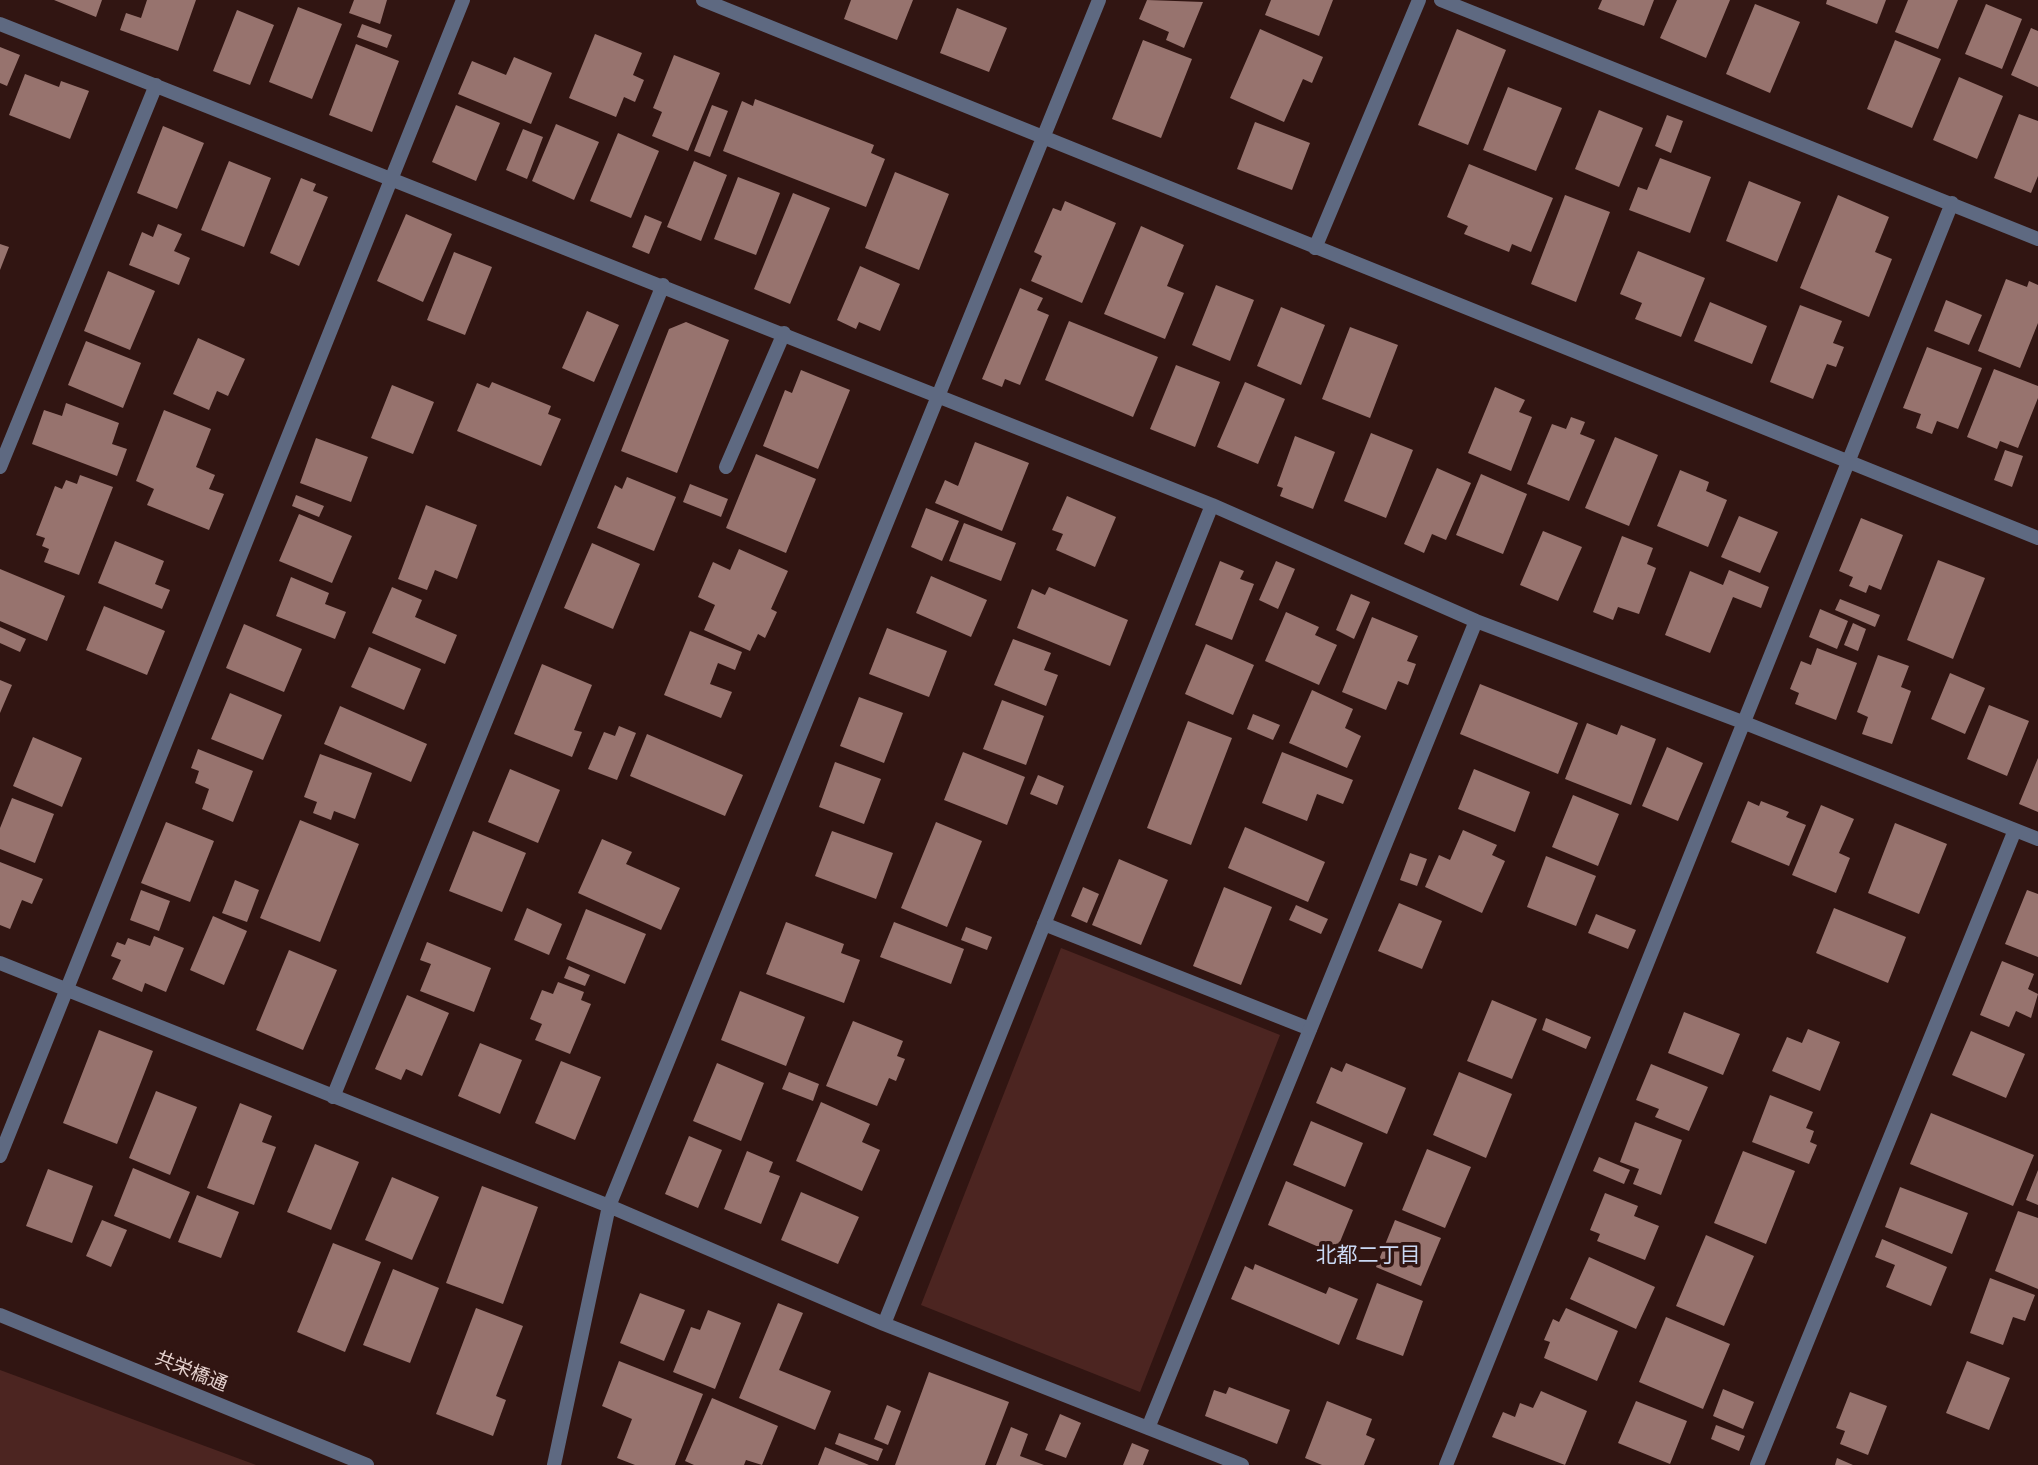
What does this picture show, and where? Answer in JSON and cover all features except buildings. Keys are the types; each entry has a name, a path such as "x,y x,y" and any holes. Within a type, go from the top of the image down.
{"street":[{"path":"0,1156 463,0"},
{"path":"703,0 2038,538"},
{"path":"554,1465 609,1206 1099,0"},
{"path":"1315,248 1419,0"},
{"path":"1441,0 2038,239"},
{"path":"0,24 1212,505 1476,621 1745,723 2038,839"},
{"path":"0,467 156,85"},
{"path":"1446,1465 1952,203"},
{"path":"333,1097 663,285"},
{"path":"726,467 784,333"},
{"path":"884,1324 1212,505"},
{"path":"1148,1428 1476,621"},
{"path":"1758,1465 2015,830"},
{"path":"1044,924 1310,1030"},
{"path":"0,963 609,1206 884,1324 1242,1465"},
{"name":"共栄橋通","path":"0,1315 367,1465"}],"shaded area":[{"path":"1061,948 1280,1035 1140,1392 921,1305"},
{"path":"0,1370 256,1465 0,1465"}],"district":[{"name":"北都二丁目","path":"1368,1256"}]}
